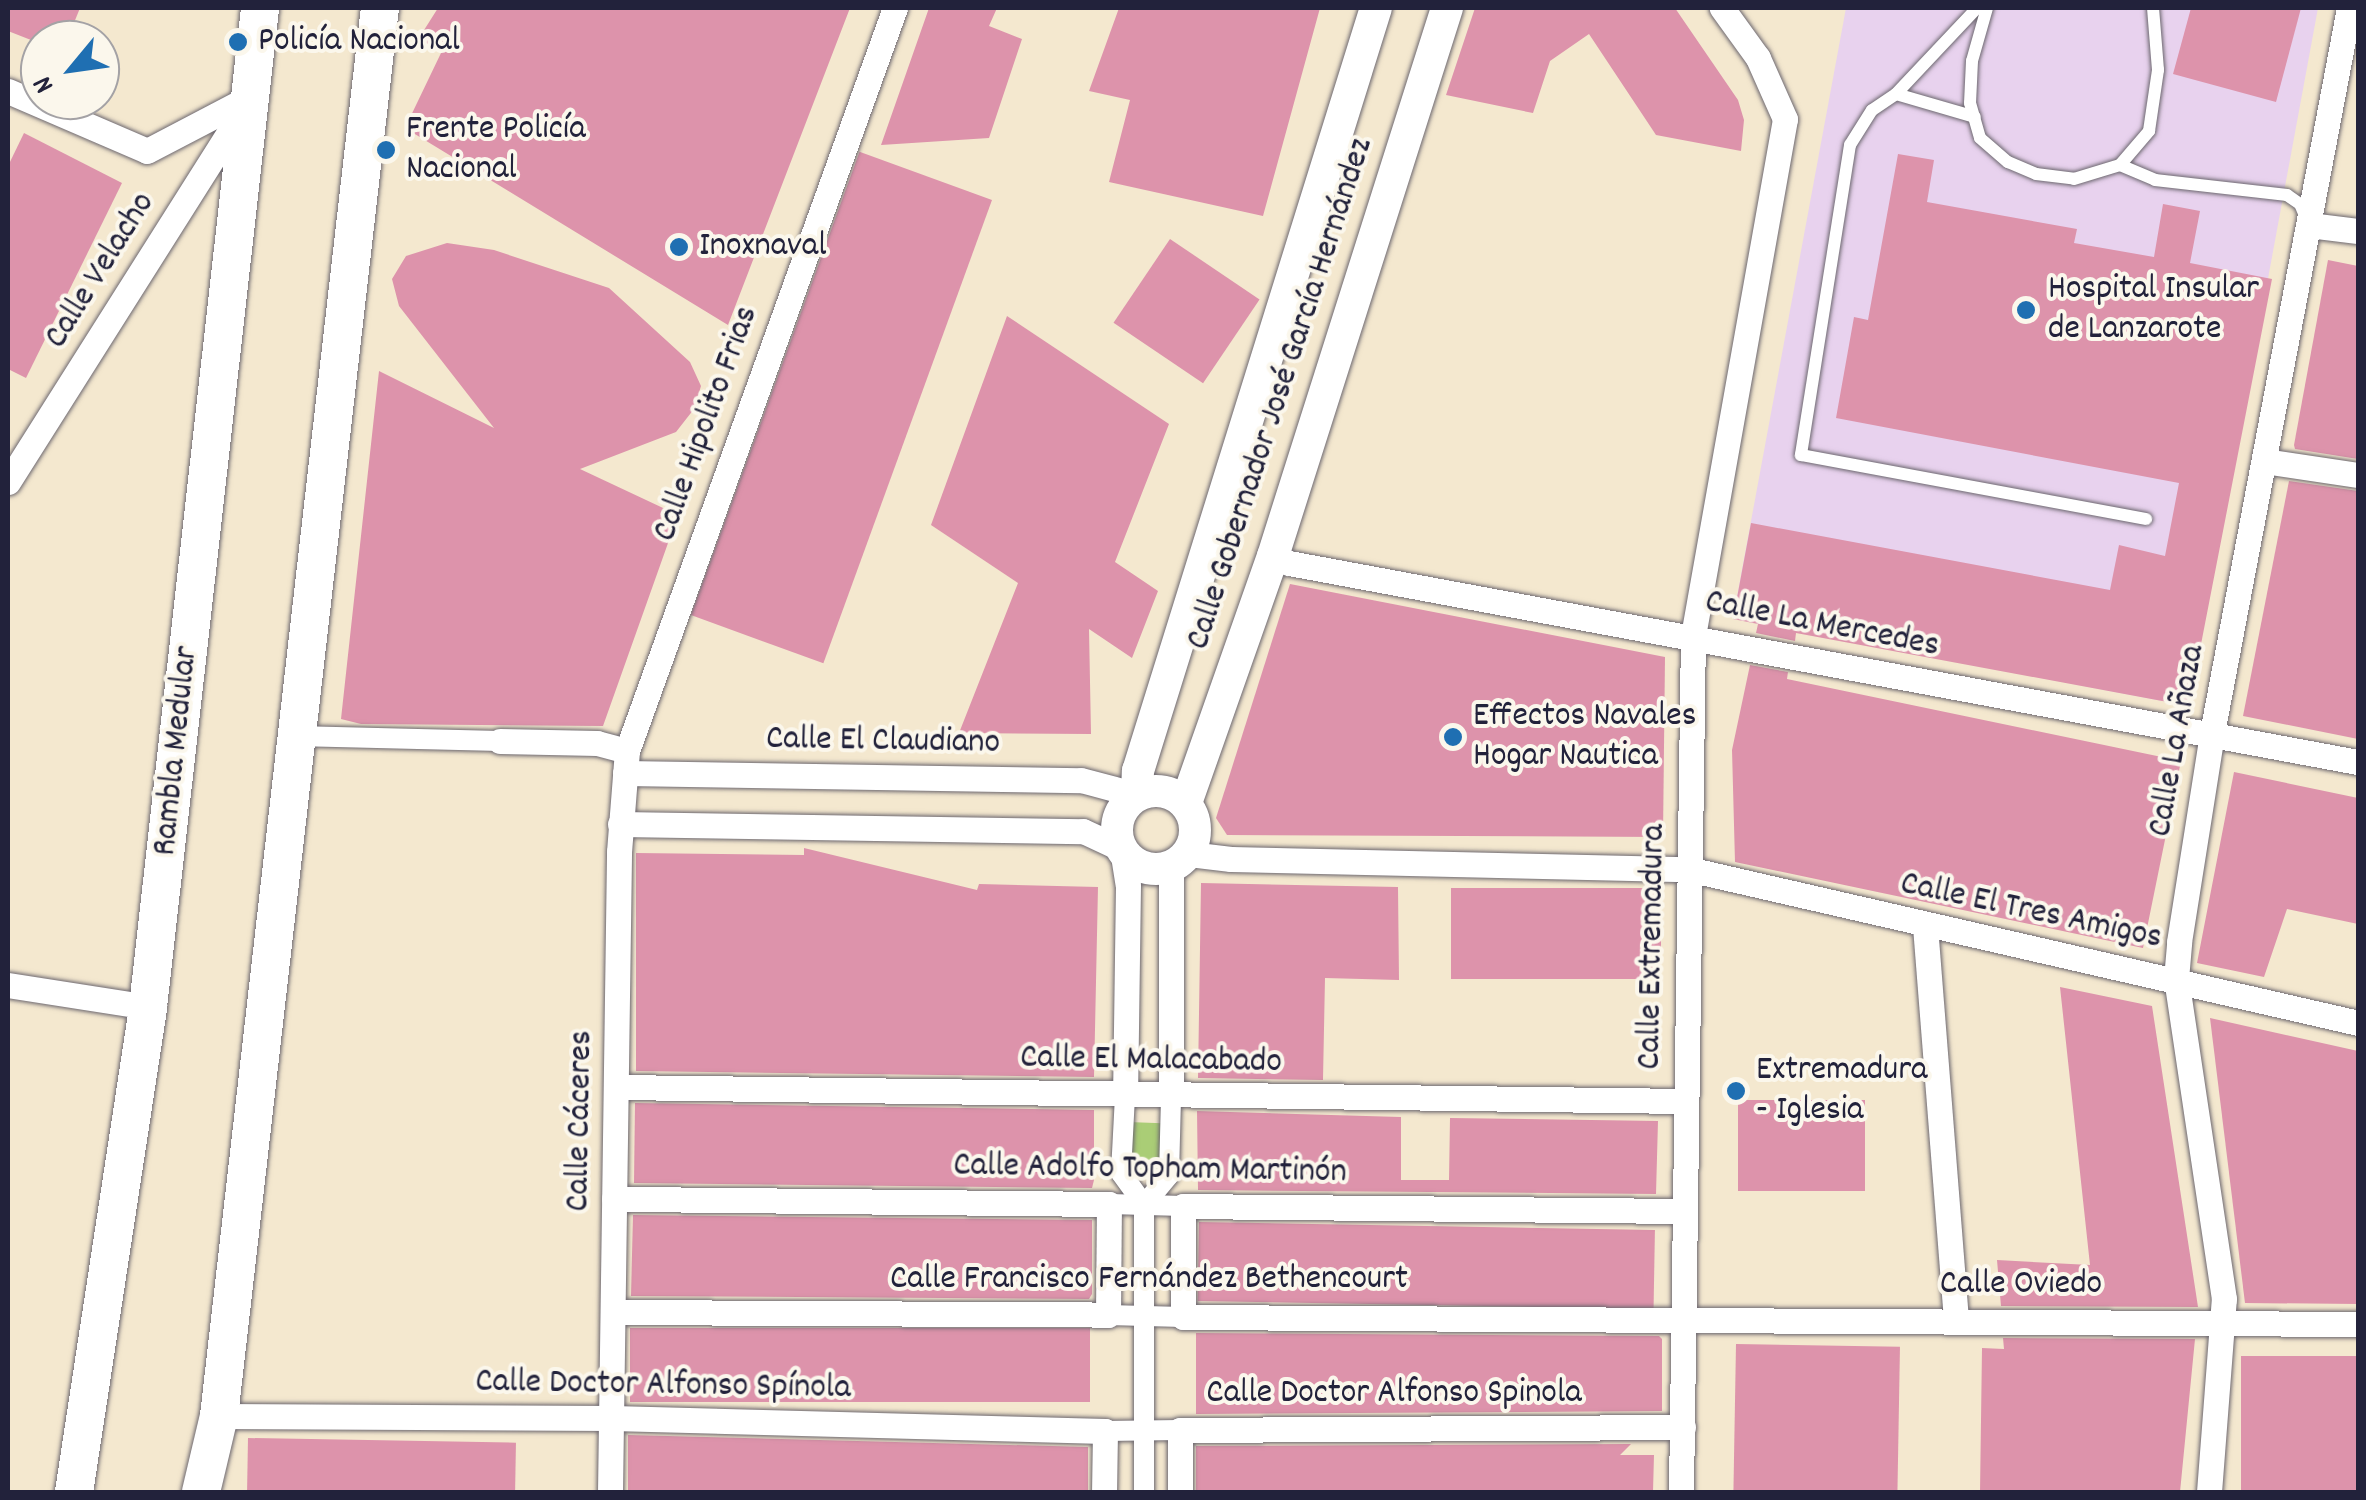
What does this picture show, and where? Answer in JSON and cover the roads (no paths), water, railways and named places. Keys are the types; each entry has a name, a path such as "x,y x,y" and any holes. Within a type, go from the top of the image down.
{"main road":[{"name":"Rambla Medular","path":"74,1492 148,1007 260,8"},
{"path":"201,1492 219,1416 380,8"}],"street":[{"name":"Calle Hipolito Frias","path":"626,762 895,8"},
{"name":"Calle Gobernador José García Hernández","path":"1137,795 1138,771 1376,8"},
{"name":"Calle Gobernador José García Hernández","path":"1186,804 1273,556 1447,8"},
{"name":"Calle Extremadura","path":"1681,1492 1694,636 1785,119 1758,58 1722,8"},
{"name":"Calle La Añaza","path":"2209,1492 2224,1321 2176,979 2212,733 2349,8"},
{"path":"8,91 147,152 252,96"},
{"name":"Calle Velacho","path":"8,482 252,96"},
{"path":"2308,225 2358,231"},
{"path":"2264,462 2358,475"},
{"name":"Calle La Mercedes","path":"1273,556 1289,563 2358,762"},
{"name":"Calle El Claudiano","path":"295,736 596,743 626,762 1081,780 1137,795"},
{"name":"Calle Cáceres","path":"610,1492 620,824 626,762"},
{"path":"1144,1205 1169,1175 1180,860 1196,828 1186,804 1163,791 1137,795 1127,803 1117,825 1128,885 1122,1174 1144,1205 1144,1492"},
{"path":"620,824 1083,831 1122,849 1138,865 1231,860 1688,869"},
{"name":"Calle El Tres Amigos","path":"1688,869 2358,1023"},
{"path":"1925,926 1956,1320"},
{"path":"8,985 148,1007"},
{"name":"Calle El Malacabado","path":"617,1087 1685,1101"},
{"name":"Calle Adolfo Topham Martinón","path":"614,1199 1684,1211"},
{"path":"1108,1315 1109,1204"},
{"path":"1183,1206 1183,1316"},
{"name":"Calle Francisco Fernández Bethencourt","path":"614,1312 1683,1318"},
{"name":"Calle Oviedo","path":"1683,1318 2358,1324"},
{"name":"Calle Doctor Alfonso Spínola","path":"219,1416 612,1418 1106,1431"},
{"name":"Calle Doctor Alfonso Spinola","path":"1106,1431 1683,1427"},
{"path":"1180,1430 1180,1492"},
{"path":"1104,1492 1106,1431"}],"lane":[{"path":"1978,8 1896,94 1872,110 1850,145 1801,455 2146,518"},
{"path":"1987,8 1972,61 1970,102 1980,138 2008,162 2036,174 2074,179 2120,164 2150,131 2158,70 2153,8"},
{"path":"1896,94 1975,117"},
{"path":"2151,116 2168,120"},
{"path":"2120,164 2154,180 2287,196 2300,204 2308,225"}],"place":[{"name":"Policía Nacional","path":"238,42"},
{"name":"Frente Policía Nacional","path":"386,150"},
{"name":"Inoxnaval","path":"679,247"},
{"name":"Hospital Insular de Lanzarote","path":"2026,310"},
{"name":"Effectos Navales Hogar Nautica","path":"1453,737"},
{"name":"Extremadura - Iglesia","path":"1736,1091"}]}
